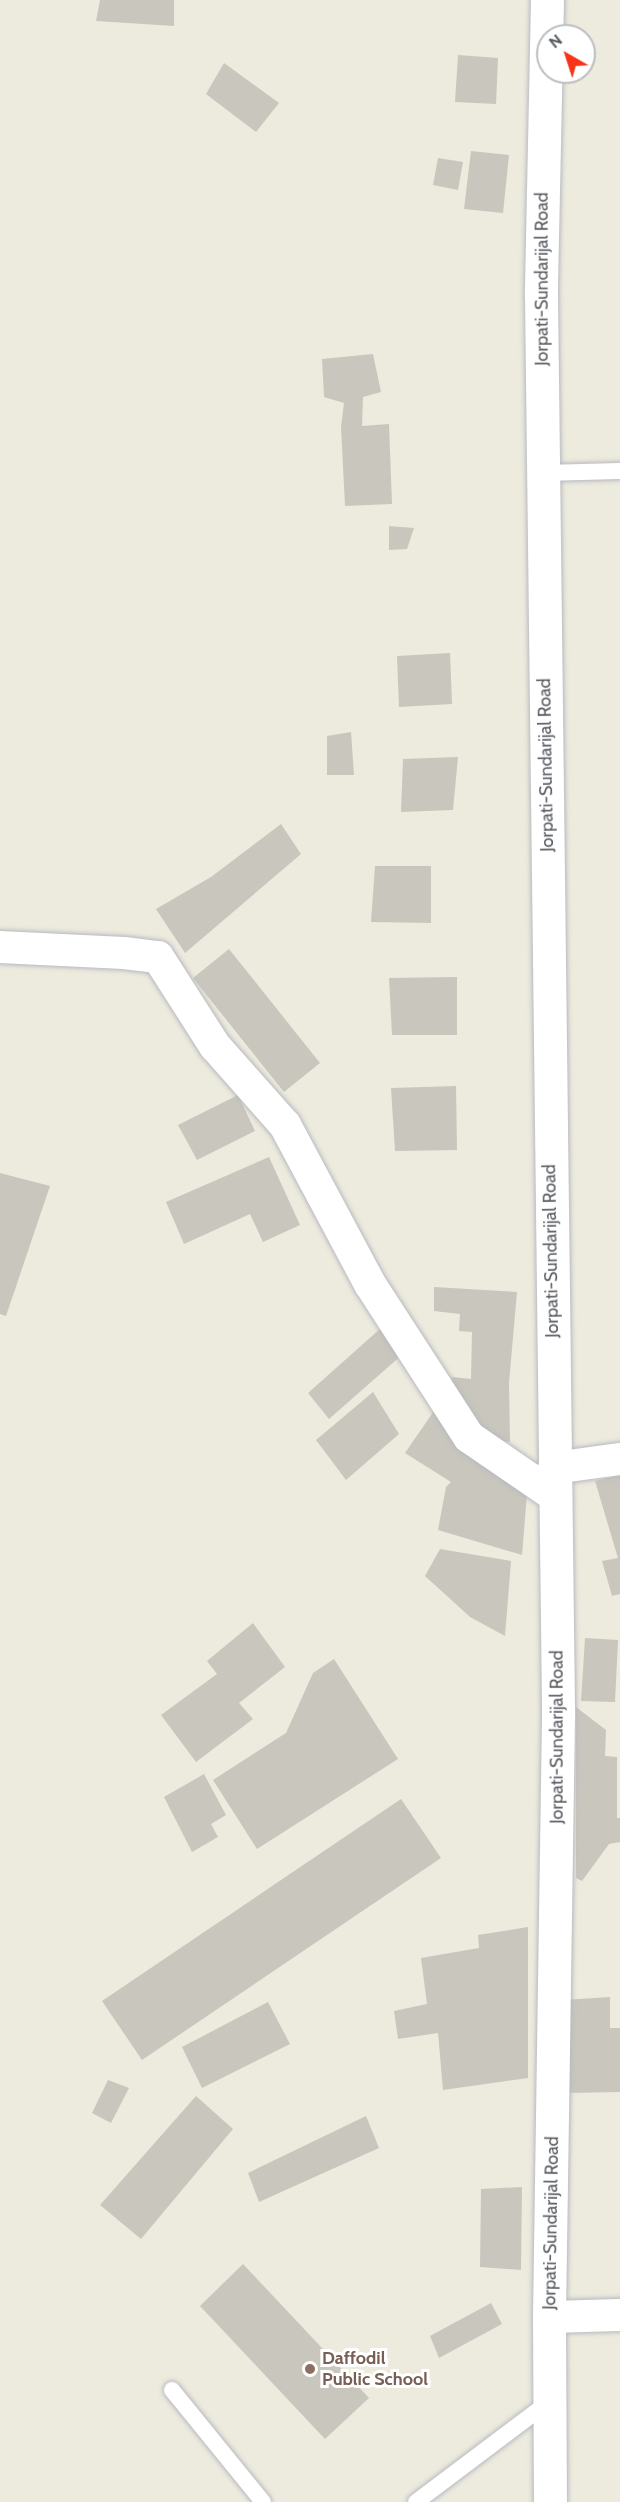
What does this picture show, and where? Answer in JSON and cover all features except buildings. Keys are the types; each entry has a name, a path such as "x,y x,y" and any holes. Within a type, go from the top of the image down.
{"main road":[{"name":"Jorpati-Sundarijal Road","path":"547,0 541,295 558,1716 549,2317 550,2502"}],"street":[{"path":"0,947 124,952 158,957 215,1047 285,1125 370,1284 469,1437 555,1482 620,1459"},
{"path":"549,2317 620,2315"}],"lane":[{"path":"543,473 613,473 620,471"},
{"path":"172,2390 263,2502"},
{"path":"416,2502 550,2401"}],"place":[{"name":"Daffodil Public School","path":"310,2369"}]}
